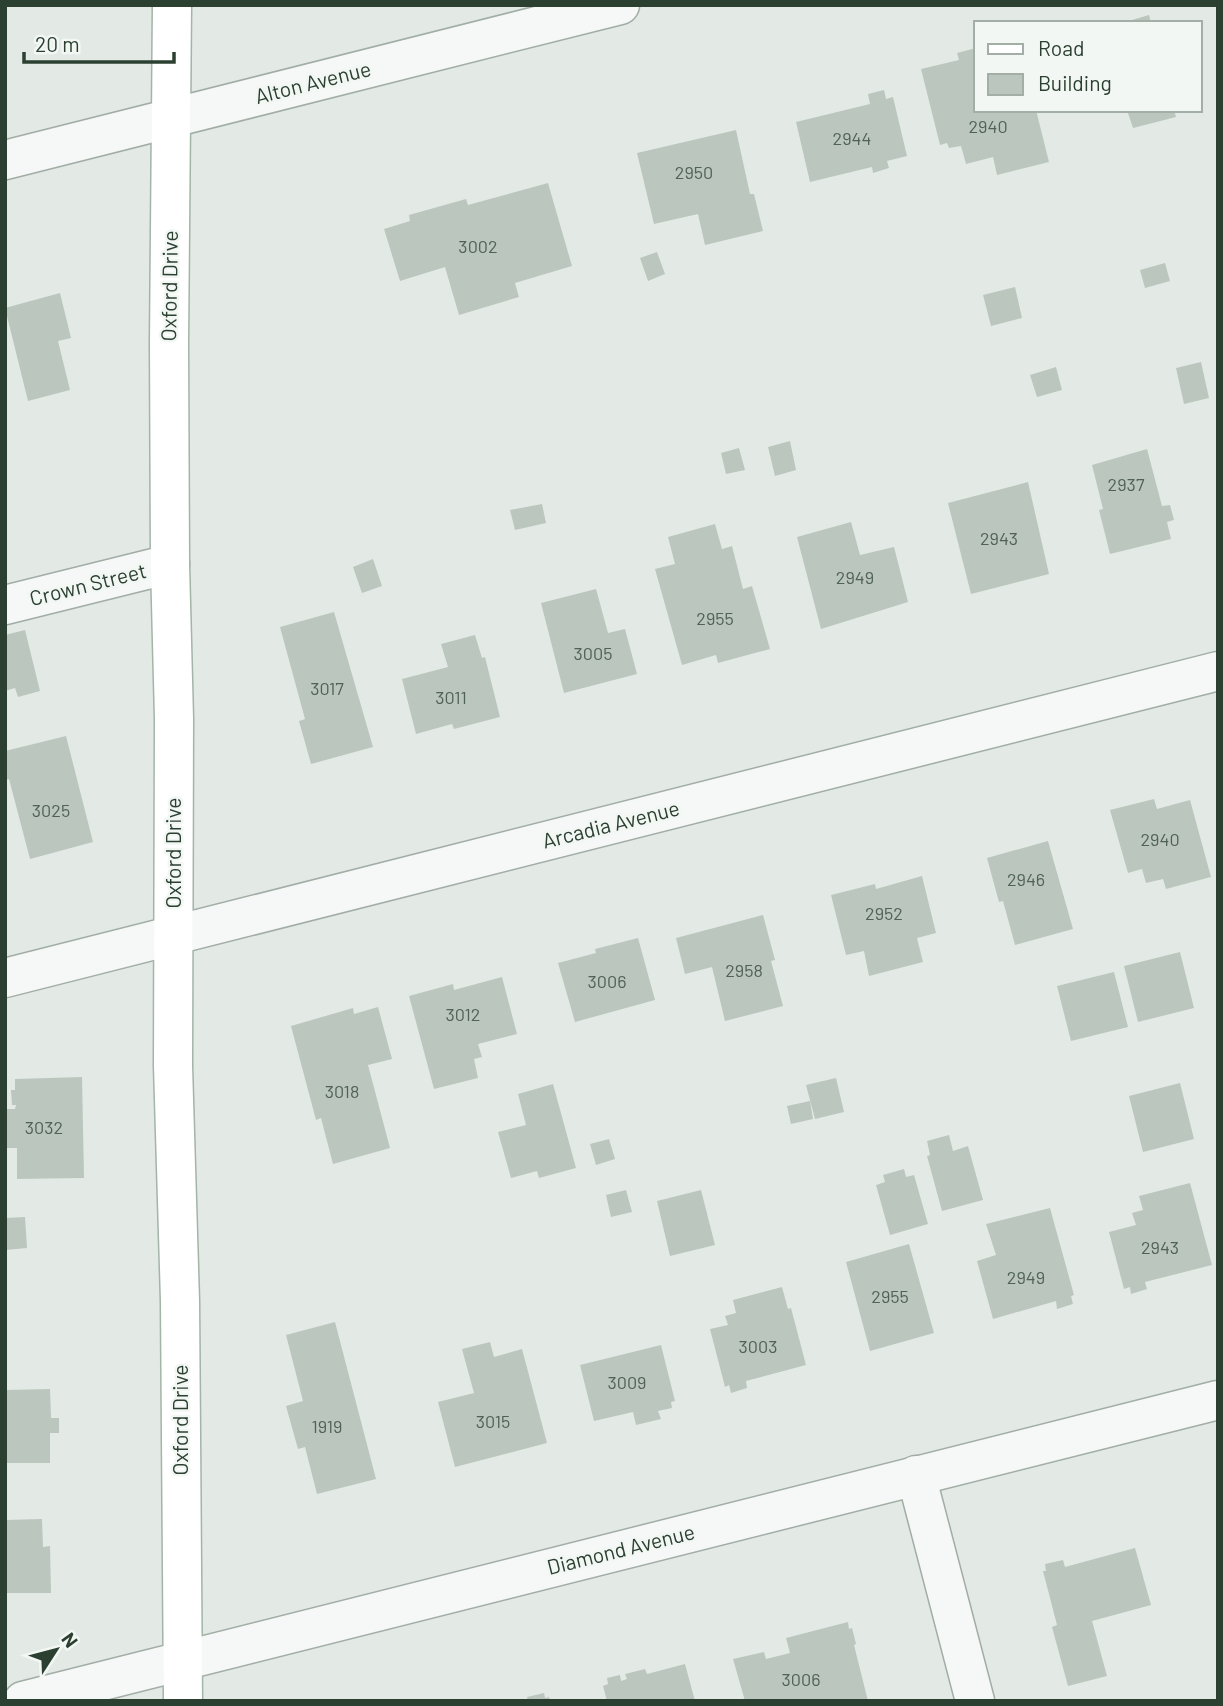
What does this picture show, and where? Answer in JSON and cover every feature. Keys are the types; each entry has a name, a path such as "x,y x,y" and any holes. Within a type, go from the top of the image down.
{"main road":[{"name":"Oxford Drive","path":"172,5 169,343 174,733 173,1066 180,1301 183,1701"}],"street":[{"name":"Alton Avenue","path":"5,160 620,5"},
{"name":"Crown Street","path":"5,605 170,564"},
{"name":"Arcadia Avenue","path":"5,978 1218,671"},
{"name":"Diamond Avenue","path":"23,1701 1218,1399"},
{"path":"916,1475 975,1701"}],"building":[{"path":"1149,15 1150,21 1128,21"},
{"path":"974,49 974,112 1036,112 1049,162 997,175 993,157 966,164 961,146 949,148 947,143 940,145 921,69 959,60 957,53"},
{"path":"884,90 886,99 893,97 907,156 887,161 889,168 873,173 872,167 810,182 796,122 870,104 868,94"},
{"path":"1128,112 1175,112 1176,117 1133,128"},
{"path":"736,130 750,194 754,194 763,231 705,245 698,214 654,224 637,153"},
{"path":"548,183 572,266 515,283 519,297 459,315 445,267 400,281 384,229 410,221 409,215 466,199 468,205"},
{"path":"657,252 665,274 648,281 640,258"},
{"path":"1165,263 1170,281 1145,288 1140,270"},
{"path":"1015,287 1022,318 991,326 983,295"},
{"path":"60,293 71,338 58,341 70,390 28,401 5,308"},
{"path":"1201,362 1209,398 1184,404 1176,368"},
{"path":"1056,367 1062,390 1037,397 1030,375"},
{"path":"790,441 796,470 775,476 768,447"},
{"path":"739,448 745,470 726,474 721,453"},
{"path":"1147,449 1162,506 1170,505 1174,520 1167,522 1171,539 1110,554 1092,465"},
{"path":"1028,482 1049,574 971,594 948,503"},
{"path":"542,504 546,523 515,530 510,510"},
{"path":"851,522 860,555 894,547 908,602 821,629 797,537"},
{"path":"715,524 722,549 732,546 743,589 752,586 770,649 718,663 716,655 682,665 655,569 675,564 668,537"},
{"path":"373,559 382,586 362,593 353,567"},
{"path":"596,589 608,633 625,629 637,674 564,693 541,603"},
{"path":"334,612 373,747 311,764 299,721 305,719 280,627"},
{"path":"25,630 40,691 18,697 15,688 5,691 5,635"},
{"path":"475,635 482,658 485,657 500,717 454,729 452,724 416,734 402,679 448,667 441,644"},
{"path":"66,736 93,842 30,859 9,779 5,780 5,751"},
{"path":"1154,799 1157,809 1190,800 1211,877 1166,889 1163,879 1146,883 1142,869 1128,873 1110,810"},
{"path":"1048,841 1073,929 1015,945 987,858"},
{"path":"922,876 936,933 917,938 923,962 869,976 864,951 846,955 831,895 875,884 876,889"},
{"path":"763,915 783,1006 725,1021 712,967 685,974 676,938"},
{"path":"638,938 655,1000 575,1022 558,963 596,953 595,949"},
{"path":"1180,952 1194,1008 1138,1022 1124,966"},
{"path":"1114,972 1128,1027 1071,1041 1057,986"},
{"path":"502,977 517,1034 478,1044 482,1057 474,1059 478,1078 434,1089 409,996 453,984 454,990"},
{"path":"378,1007 392,1059 368,1065 390,1148 333,1164 321,1118 316,1120 291,1026 353,1008 354,1014"},
{"path":"82,1077 84,1178 17,1179 17,1148 5,1148 5,1109 15,1109 16,1105 12,1105 11,1090 15,1090 15,1079"},
{"path":"836,1078 844,1112 815,1119 806,1085"},
{"path":"1180,1083 1194,1139 1143,1152 1129,1096"},
{"path":"553,1084 576,1168 539,1178 537,1171 511,1178 498,1132 526,1125 518,1094"},
{"path":"810,1101 813,1119 791,1124 787,1106"},
{"path":"949,1135 953,1151 968,1146 983,1200 942,1211 927,1156 930,1155 927,1141"},
{"path":"609,1139 615,1159 596,1165 590,1144"},
{"path":"904,1169 906,1177 914,1175 928,1224 890,1235 876,1185 885,1182 883,1175"},
{"path":"1190,1183 1212,1265 1145,1282 1147,1289 1131,1294 1130,1287 1124,1289 1109,1232 1136,1225 1132,1213 1143,1210 1139,1196"},
{"path":"626,1190 632,1212 611,1217 606,1195"},
{"path":"701,1190 715,1245 670,1256 657,1201"},
{"path":"1050,1208 1074,1295 1071,1296 1073,1304 1057,1309 1056,1301 993,1319 977,1261 996,1255 986,1224"},
{"path":"25,1217 27,1248 5,1250 5,1218"},
{"path":"909,1244 934,1333 870,1351 846,1262"},
{"path":"782,1287 788,1309 791,1308 806,1365 746,1381 747,1388 731,1393 729,1385 725,1387 710,1329 728,1325 725,1316 736,1313 733,1300"},
{"path":"335,1322 376,1479 317,1494 305,1447 298,1449 286,1406 303,1401 286,1335"},
{"path":"490,1342 494,1357 522,1349 547,1443 455,1467 438,1402 474,1393 462,1349"},
{"path":"661,1345 675,1401 671,1402 672,1408 658,1411 661,1419 636,1425 633,1412 594,1421 580,1365"},
{"path":"50,1389 51,1418 59,1418 59,1433 50,1433 50,1463 5,1463 5,1390"},
{"path":"42,1519 43,1547 50,1546 51,1593 5,1593 5,1520"},
{"path":"1135,1548 1151,1605 1092,1621 1107,1676 1068,1686 1052,1627 1057,1625 1043,1571 1046,1571 1045,1564 1063,1560 1065,1567"},
{"path":"848,1622 849,1629 852,1628 868,1701 745,1701 733,1659 764,1652 766,1659 790,1653 786,1638"},
{"path":"685,1664 695,1701 607,1701 603,1686 608,1684 607,1678 620,1675 621,1681 627,1679 625,1674 645,1669 647,1674"},
{"path":"544,1693 545,1698 549,1697 550,1701 528,1701 527,1697"}]}
